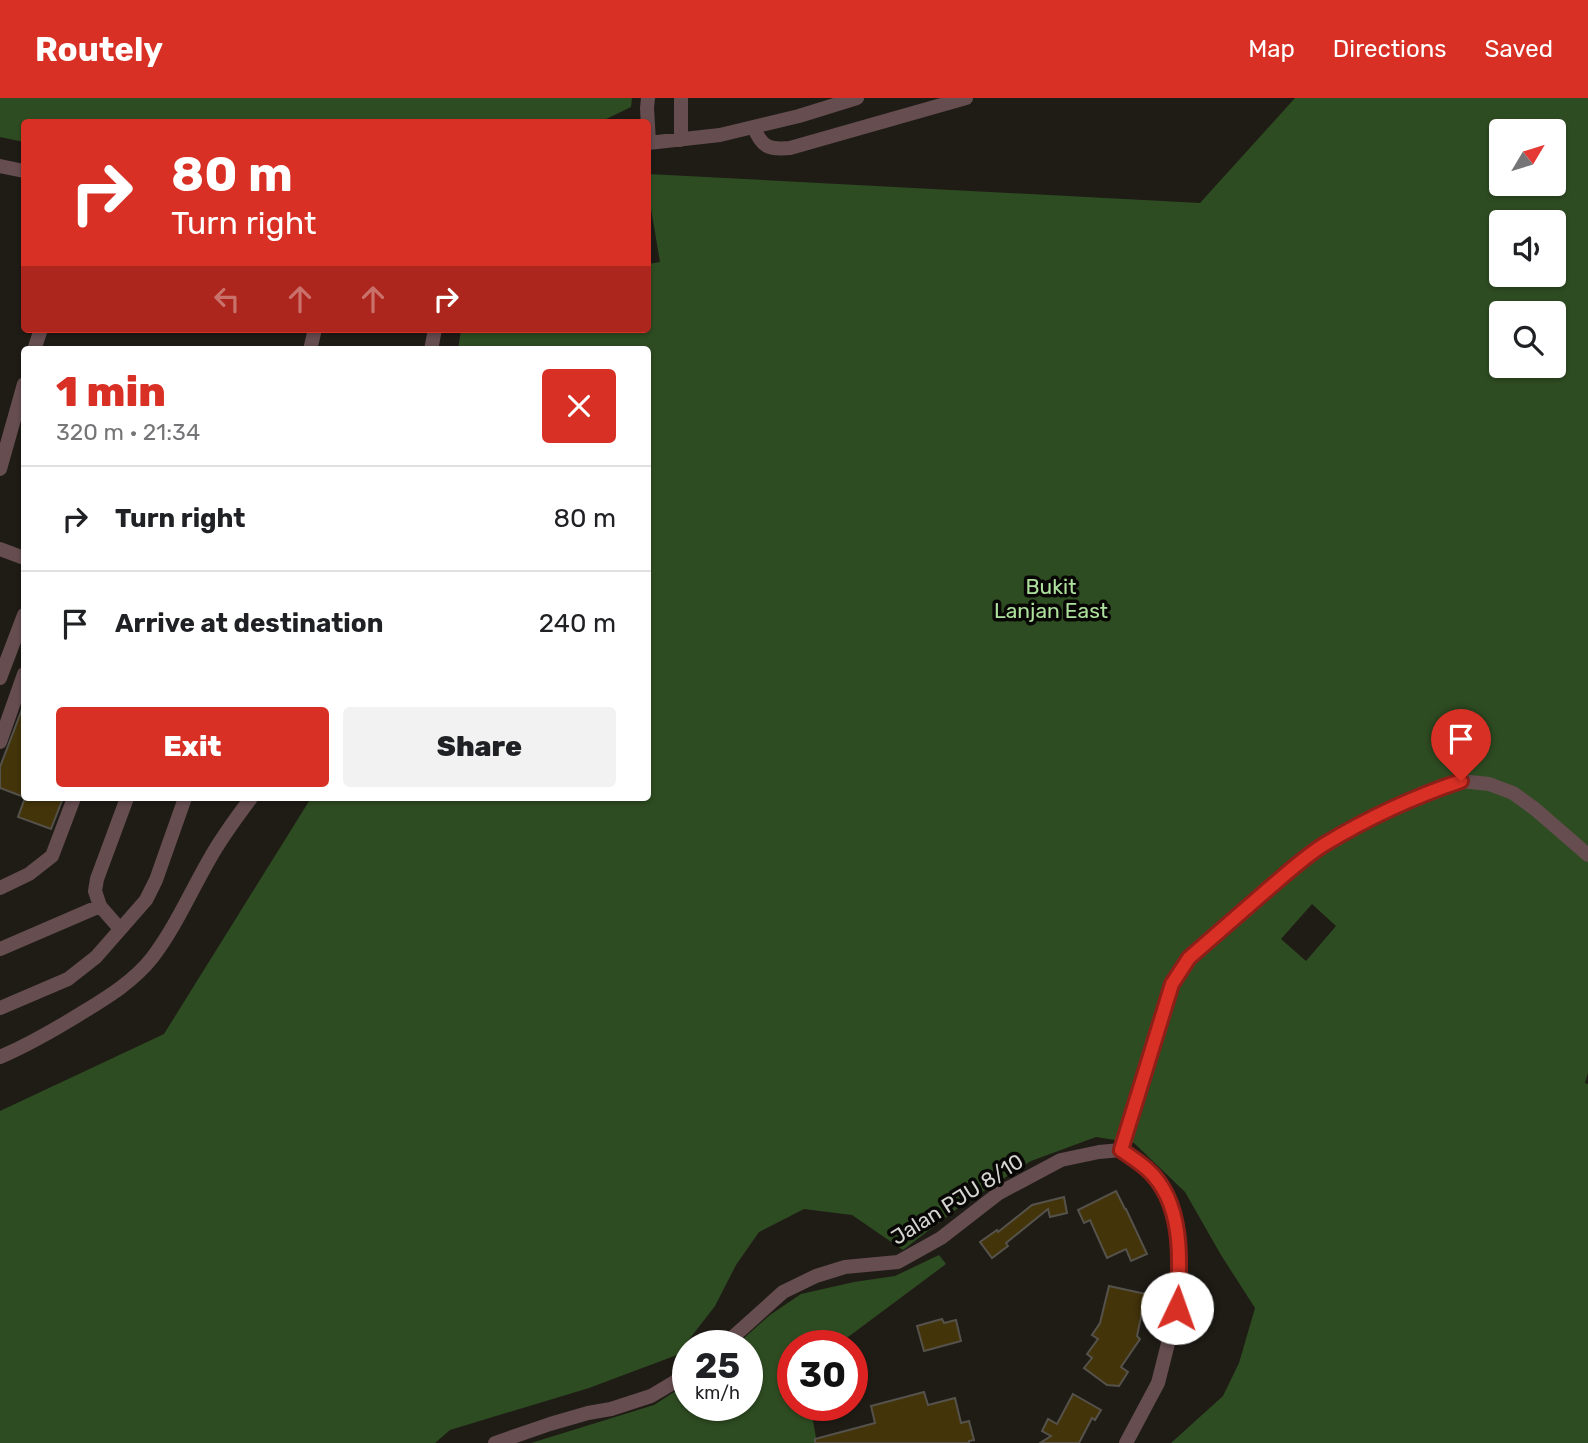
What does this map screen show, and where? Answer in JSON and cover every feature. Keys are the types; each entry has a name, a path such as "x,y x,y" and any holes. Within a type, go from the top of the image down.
{"street":[{"path":"647,119 648,98"},
{"path":"681,98 681,140"},
{"path":"651,143 720,135 799,116 857,98"},
{"path":"754,127 758,139 768,147 790,148 966,98"},
{"path":"0,166 21,170"},
{"path":"0,469 21,395"},
{"path":"0,549 21,557"},
{"path":"0,678 21,623"},
{"path":"0,742 21,682"},
{"path":"1126,1443 1158,1383 1177,1308 1180,1276 1177,1225 1163,1189 1149,1170 1121,1150 1172,984 1189,958 1280,878 1324,845 1385,811 1461,781 1489,784 1513,793 1588,855"},
{"path":"0,888 29,874 51,856 73,801"},
{"path":"120,929 100,906 95,891 126,801"},
{"path":"0,1008 68,979 96,957 146,900 156,880 184,801"},
{"path":"0,1057 110,996 133,978 159,948 210,858 249,801"},
{"path":"0,949 100,906"},
{"name":"Jalan PJU 8/10","path":"741,1330 783,1292 816,1276 845,1267 898,1262 941,1238 999,1193 1061,1160 1121,1150"},
{"path":"495,1443 651,1396 672,1384"}],"green space":[{"path":"0,98 632,98 631,107 606,119 21,119 21,141 0,137"},
{"name":"Bukit Lanjan East","path":"1295,98 1588,98 1588,1073 1585,1083 1588,1084 1588,1443 1171,1443 1223,1396 1239,1363 1255,1308 1185,1192 1134,1143 1096,1137 1031,1161 962,1205 903,1250 852,1215 804,1209 759,1232 736,1265 715,1306 696,1330 672,1330 672,1357 589,1388 450,1430 435,1443 0,1443 0,1111 164,1034 309,801 651,801 651,346 459,346 460,333 651,333 651,264 660,262 651,209 651,174 1200,203","holes":["1312,904 1336,926 1306,961 1281,939"]},
{"path":"939,1255 946,1264 857,1330 777,1330 777,1421 813,1421 817,1443 531,1443 654,1405 672,1393 672,1421 763,1421 763,1330 753,1330 801,1294 895,1276"}],"building":[{"path":"21,712 21,796 0,788 0,767"},
{"path":"24,801 62,801 51,829 18,817"},
{"path":"1116,1191 1147,1254 1131,1261 1126,1249 1107,1258 1090,1220 1084,1223 1078,1210"},
{"path":"1064,1197 1067,1213 1050,1217 1048,1209 992,1258 980,1242 997,1230 998,1232 1032,1205"},
{"path":"1109,1286 1146,1294 1137,1336 1140,1339 1121,1367 1128,1372 1119,1386 1107,1385 1084,1368 1092,1358 1087,1354 1098,1339 1092,1335 1100,1323"},
{"path":"942,1319 944,1323 956,1320 961,1341 924,1351 917,1326"},
{"path":"924,1392 928,1405 955,1398 961,1423 969,1421 974,1440 969,1443 815,1443 815,1439 875,1423 871,1406"},
{"path":"1073,1394 1101,1410 1095,1420 1092,1418 1079,1443 1040,1443 1051,1436 1042,1431 1048,1419 1057,1424"}],"route":[{"path":"1177,1308 1180,1276 1177,1225 1171,1206 1149,1170 1121,1150 1172,984 1189,958 1280,878 1324,845 1385,811 1461,781"}]}
